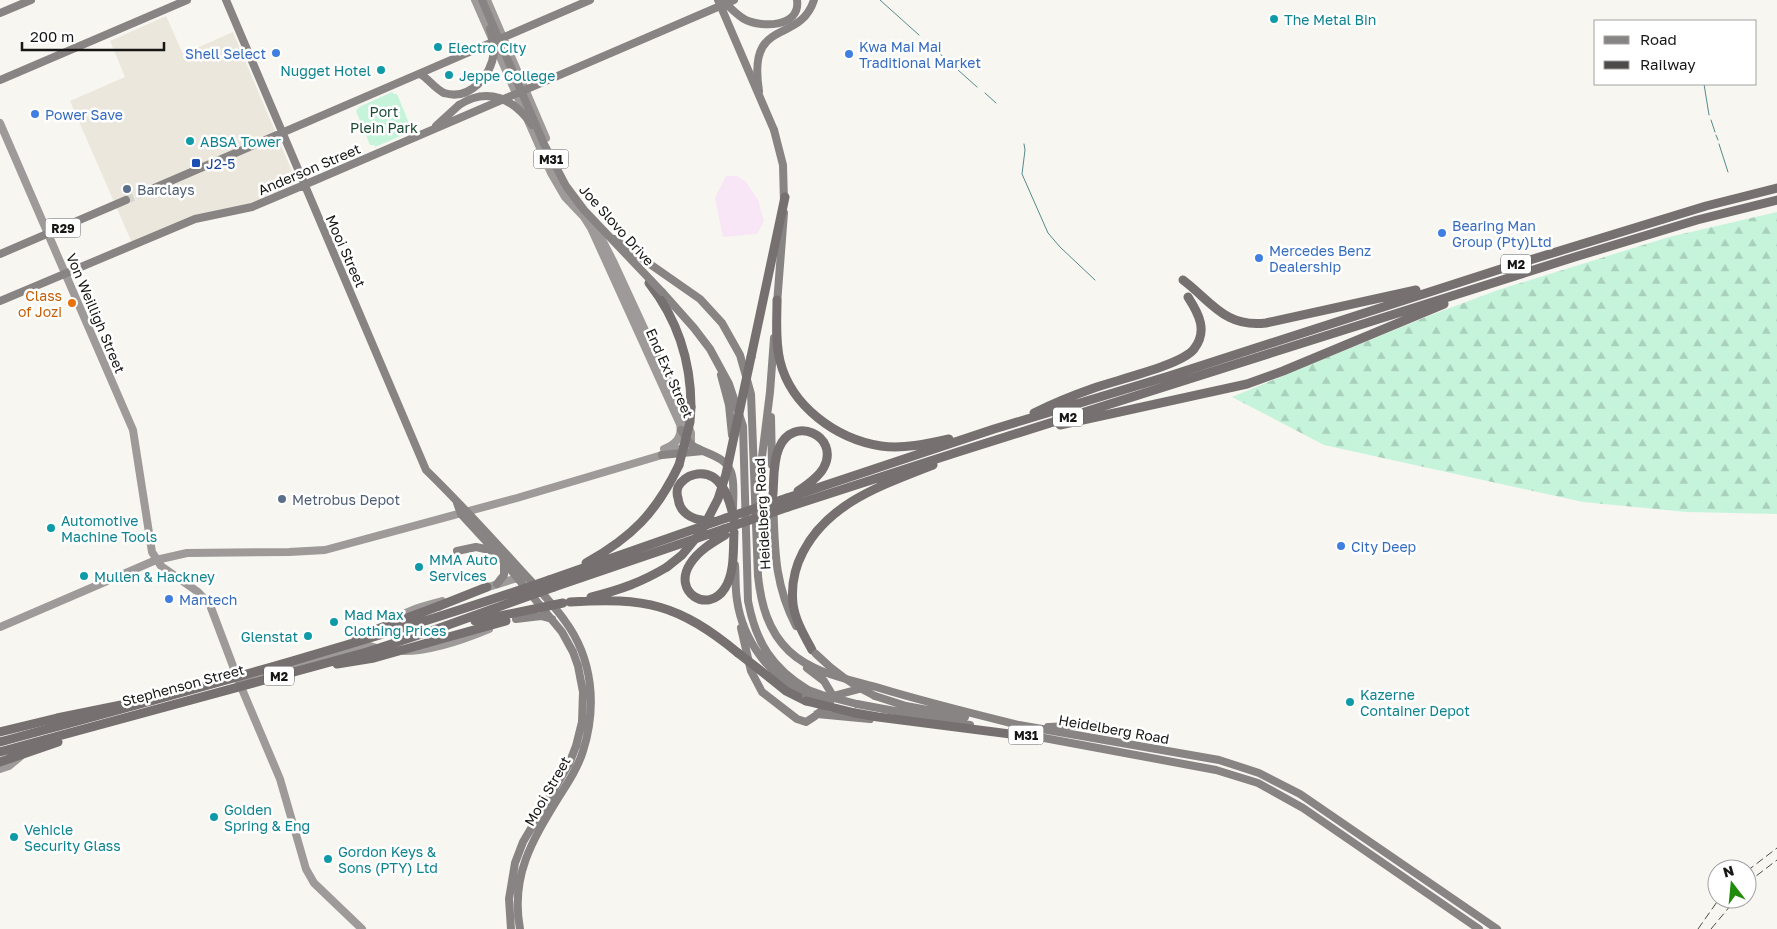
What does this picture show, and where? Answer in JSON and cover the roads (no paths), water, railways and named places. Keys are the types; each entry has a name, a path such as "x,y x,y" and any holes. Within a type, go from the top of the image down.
{"highway":[{"name":"M2","path":"789,503 875,483 998,439 1460,282 1666,218 1777,188"},
{"path":"434,630 566,602 624,588 647,580 682,555 701,532 718,499 726,474 785,197"},
{"name":"M2","path":"0,752 154,706 302,658 409,627 728,526 873,470 994,429 1490,284 1643,236 1775,201"},
{"path":"552,582 587,562 634,531 661,497 679,465 692,407 690,371 676,323 635,265"},
{"path":"1183,280 1225,317 1244,323 1259,324 1460,282"},
{"path":"1013,434 1240,386 1277,374 1490,284"},
{"path":"1012,424 1065,398 1178,360 1193,350 1200,336 1200,319 1188,297"},
{"path":"777,300 778,347 784,373 792,389 804,404 824,422 850,438 882,446 909,446 937,442 994,429"},
{"path":"773,494 779,446 792,432 811,432 817,434 822,439 826,449 826,460 820,472 789,503"},
{"path":"728,526 694,518 684,512 678,501 678,486 685,479 696,474 712,477 722,484 730,502 728,526 732,566 726,587 715,597 704,600 699,599 689,592 685,580 686,573 698,554 728,526"},
{"path":"814,652 801,630 793,604 793,575 796,564 820,526 838,510 857,498 875,483"},
{"name":"M2","path":"0,742 154,706 366,652 434,630 552,582"},
{"path":"302,658 487,587"},
{"path":"566,602 596,600 634,601 673,611 699,624 786,691 856,709 878,718 1038,734"},
{"path":"308,668 345,664 374,658 512,620"},
{"path":"0,732 110,706 154,706"},
{"path":"0,762 154,706"}],"main road":[{"path":"0,13 31,0"},
{"path":"0,80 187,0"},
{"name":"Mooi Street","path":"226,0 426,470 457,502 504,563 552,619 567,641 578,666 583,692 582,722 576,746 569,764 523,842 515,863 509,899 511,929"},
{"path":"420,74 444,93 458,94 470,90 482,81 490,68 493,54 493,42 482,0"},
{"name":"Joe Slovo Drive","path":"482,0 555,167 576,200 694,328 716,358 729,384 743,426"},
{"path":"145,192 590,0"},
{"name":"M31","path":"718,0 774,130 783,165 784,229 770,392"},
{"path":"723,0 745,20 767,25 789,19 797,8 797,0"},
{"name":"Anderson Street","path":"0,301 195,219 252,207 304,186 734,0"},
{"path":"759,93 756,69 760,50 772,36 804,18 814,0"},
{"path":"434,129 459,105 476,96 491,96 506,100 519,108 544,144"},
{"name":"R29","path":"0,254 126,200"},
{"path":"595,227 645,259 700,299 729,333 740,355 751,394 755,512 761,599 765,614 774,633 798,662 824,681 834,696"},
{"path":"716,358 730,412 734,461 728,526 740,625 751,671 762,692 799,720 806,722 817,714 834,696 872,686"},
{"path":"755,512 770,392"},
{"name":"Heidelberg Road","path":"770,392 776,566 780,588 799,632 814,652 834,672 860,689 906,706 1023,726 1038,734 1216,770 1258,783 1282,795 1479,929"},
{"name":"Heidelberg Road","path":"743,426 748,601 759,639 772,662 807,695"},
{"path":"681,430 691,445 714,455 725,463 733,479"},
{"path":"662,455 703,451"},
{"name":"Mooi Street","path":"464,513 549,600 565,621 576,638 586,664 591,692 590,724 583,752 577,767 534,838 523,866 517,901 520,929"},
{"path":"457,551 476,547 496,552"},
{"path":"498,584 504,575 504,563"},
{"path":"737,601 746,628 758,653 778,676 791,687 807,695"},
{"path":"512,620 541,616 552,619"},
{"path":"788,650 800,660 819,670 940,706 1023,726"},
{"path":"817,714 1038,734 1097,724"},
{"name":"Heidelberg Road","path":"1038,734 1199,756 1219,760 1259,773 1286,786 1497,929"}],"street":[{"name":"End Ext Street","path":"476,0 537,145 565,197 584,217 591,228 681,430 679,437 671,446 610,470"},
{"name":"End Ext Street","path":"487,0 558,166 595,227 685,417 691,433 691,445"},
{"name":"Von Weilligh Street","path":"0,123 133,430 150,543 156,560"},
{"path":"0,627 156,560 186,553 318,551 464,513 691,445"},
{"path":"156,560 173,575 198,592 210,605 239,682 280,779 306,869 314,882 362,929"},
{"path":"370,646 399,615 518,578 530,580"},
{"path":"498,584 508,586 518,592 522,603 522,610 512,620"},
{"name":"Stephenson Street","path":"0,769 9,766 42,742 61,733 370,646 388,651 415,651 477,634 542,607 549,600"}],"waterway":[{"path":"880,0 919,35"},
{"path":"929,44 977,87"},
{"path":"1704,85 1709,115"},
{"path":"985,93 996,103"},
{"path":"1711,120 1715,132"},
{"path":"1716,135 1718,140"},
{"path":"1024,144 1022,174 1048,233 1095,280"},
{"path":"1719,144 1728,172"}],"tunnel":[{"path":"126,200 145,192"}],"railway":[{"path":"1757,863 1777,848"},
{"path":"1757,875 1777,860"},
{"path":"1698,929 1712,909"},
{"path":"1711,929 1728,909"}],"place":[{"name":"The Metal Bin","path":"1274,19"},
{"name":"Electro City","path":"438,47"},
{"name":"Shell Select","path":"276,53"},
{"name":"Kwa Mai Mai Traditional Market","path":"849,54"},
{"name":"Nugget Hotel","path":"381,70"},
{"name":"Jeppe College","path":"449,75"},
{"name":"Power Save","path":"35,114"},
{"name":"ABSA Tower","path":"190,141"},
{"name":"J2-5","path":"196,163"},
{"name":"Barclays","path":"127,189"},
{"name":"Bearing Man Group (Pty)Ltd","path":"1442,233"},
{"name":"Mercedes Benz Dealership","path":"1259,258"},
{"name":"Class of Jozi","path":"72,303"},
{"name":"Metrobus Depot","path":"282,499"},
{"name":"Automotive Machine Tools","path":"51,528"},
{"name":"City Deep","path":"1341,546"},
{"name":"MMA Auto Services","path":"419,567"},
{"name":"Mullen & Hackney","path":"84,576"},
{"name":"Mantech","path":"169,599"},
{"name":"Mad Max Clothing Prices","path":"334,622"},
{"name":"Glenstat","path":"308,636"},
{"name":"Kazerne Container Depot","path":"1350,702"},
{"name":"Golden Spring & Eng","path":"214,817"},
{"name":"Vehicle Security Glass","path":"14,837"},
{"name":"Gordon Keys & Sons (PTY) Ltd","path":"328,859"}],"park label":[{"name":"Port Plein Park","path":"384,120"}]}
